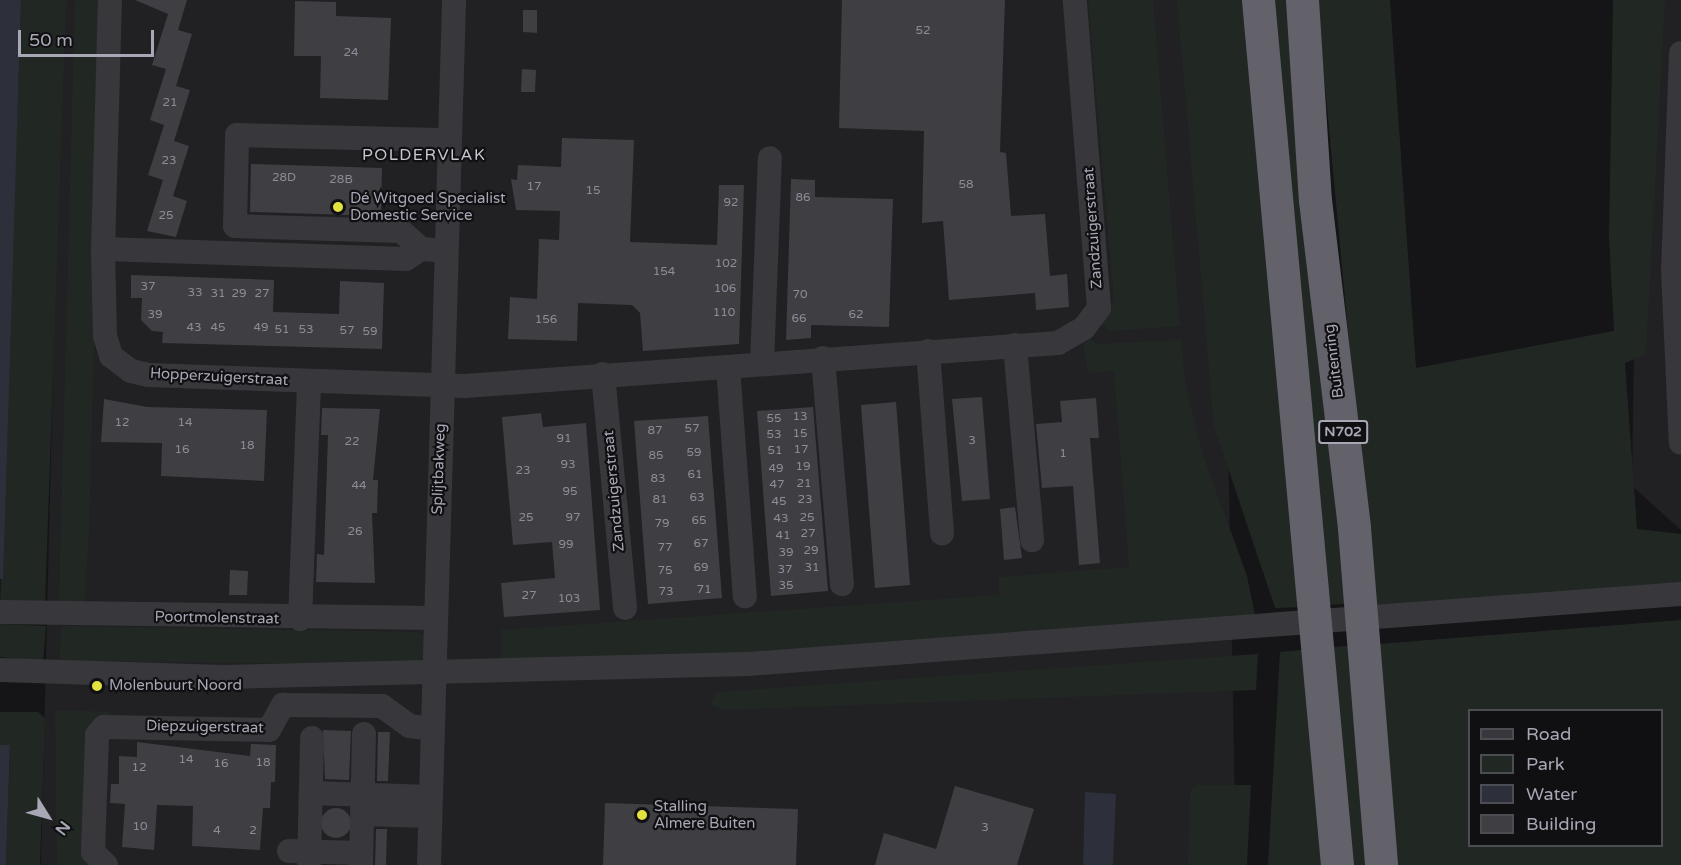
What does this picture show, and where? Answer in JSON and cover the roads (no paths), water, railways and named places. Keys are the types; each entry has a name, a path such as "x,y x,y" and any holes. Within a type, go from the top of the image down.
{"highway":[{"name":"N702","path":"1258,0 1337,865"},
{"name":"Buitenring","path":"1302,0 1315,200 1354,528 1381,865"}],"street":[{"name":"Hopperzuigerstraat","path":"110,0 103,249 105,336 111,356 131,371 441,386"},
{"name":"Splijtbakweg","path":"429,865 434,618 454,0"},
{"name":"Zandzuigerstraat","path":"441,386 1058,343 1084,328 1099,308 1075,0"},
{"path":"1681,52 1673,270 1681,443"},
{"path":"421,249 401,231 235,226 237,135 449,140"},
{"path":"762,364 771,158"},
{"path":"103,249 406,259 421,249 446,250"},
{"path":"1015,345 1032,540"},
{"path":"928,351 942,533"},
{"path":"823,358 842,584"},
{"path":"728,367 745,596"},
{"name":"Zandzuigerstraat","path":"603,374 625,608"},
{"path":"300,619 309,381"},
{"path":"0,670 224,677 434,675 748,664 1681,594"},
{"name":"Poortmolenstraat","path":"0,612 300,619 434,618"},
{"name":"Diepzuigerstraat","path":"106,865 93,852 97,735 104,727 269,730 278,720 283,705 382,706 410,726 433,729"},
{"path":"312,738 310,793 303,856 361,859 364,735"},
{"path":"310,793 362,804 431,806"}],"water":[{"path":"0,0 21,0 3,579 0,579"},
{"path":"0,745 10,745 6,865 0,865"},
{"path":"1085,792 1116,794 1113,865 1083,865"}],"place":[{"name":"Dé Witgoed Specialist Domestic Service","path":"338,207"},
{"name":"Molenbuurt Noord","path":"97,686"},
{"name":"Stalling Almere Buiten","path":"642,815"}],"district":[{"name":"POLDERVLAK","path":"424,155"}]}
